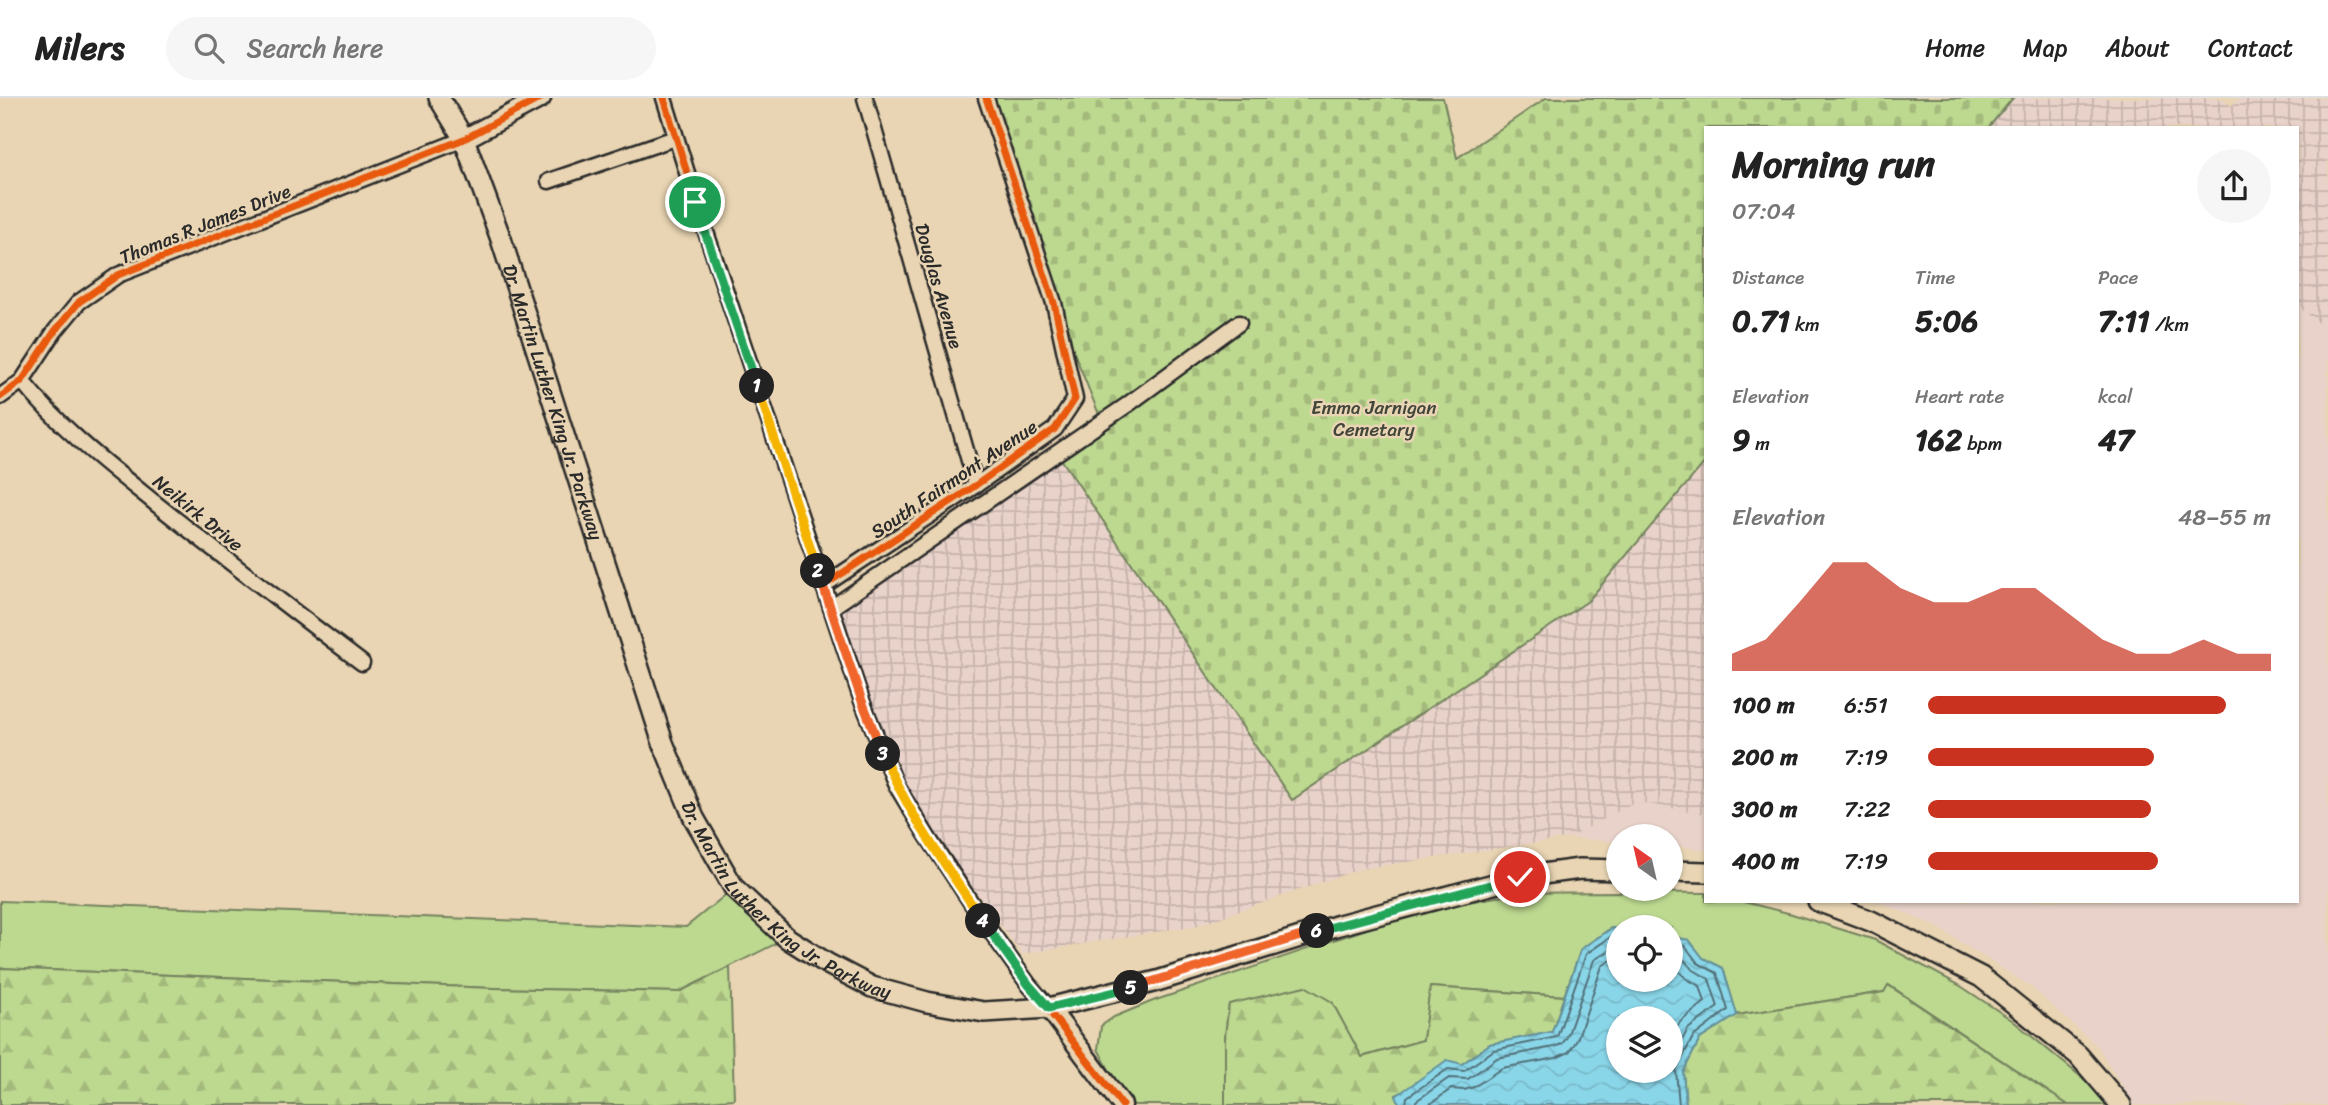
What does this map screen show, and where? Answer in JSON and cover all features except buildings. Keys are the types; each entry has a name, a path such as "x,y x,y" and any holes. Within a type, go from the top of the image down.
{"main road":[{"name":"Dr. Martin Luther King Jr. Parkway","path":"439,98 464,138 501,239 663,743 694,818 734,888 788,938 828,964 872,987 927,1002 984,1012 1049,1008 1157,981 1328,928 1520,877 1580,869 1606,870"},
{"path":"1684,872 1704,872"},
{"path":"1823,903 1871,921 1981,977 2078,1055 2121,1105"}],"street":[{"path":"464,138 541,98"},
{"path":"664,98 823,586 862,701 896,785 926,836 984,922 1122,1105"},
{"name":"Douglas Avenue","path":"865,98 976,485"},
{"name":"South Fairmont Avenue","path":"823,586 976,485 1055,429 1075,399 1054,303 986,98"},
{"name":"Thomas R James Drive","path":"0,397 22,381 55,331 79,302 118,275 464,138"},
{"path":"549,181 675,138"},
{"path":"831,608 1102,422 1239,323"},
{"name":"Neikirk Drive","path":"22,381 43,408 110,467 362,663"}],"shaded area":[{"path":"2013,98 2222,98 2231,106 2240,98 2328,98 2328,332 2299,307 2299,126 1990,126"},
{"path":"2299,307 2328,332 2328,1105 2134,1105 2098,1047 2031,987 1935,926 1881,903 2299,903"},
{"path":"1057,453 1588,601 1704,463 1704,814 1636,802 1568,838 1360,869 1198,925 1022,954 920,816 896,770 831,608"},
{"path":"1636,802 1704,814 1704,851 1684,847 1684,824 1606,824 1606,841 1568,838"}],"green space":[{"name":"Emma Jarnigan Cemetary","path":"986,98 1443,98 1457,158 1546,98 2013,98 1990,126 1704,126 1704,463 1588,601 1292,800 1057,453 1102,422 1054,303"},
{"path":"734,888 787,938 679,992 493,988 0,968 0,901 686,927"},
{"path":"1606,892 1606,901 1684,901 1684,893 1704,893 1704,903 1748,903 1792,914 1875,940 1959,985 2012,1020 2097,1090 2106,1105 2068,1105 1889,985 1884,992 1737,1015 1723,968 1703,958 1689,940 1683,939 1683,915 1606,915 1606,932 1581,949 1564,996 1431,987 1423,1040 1361,1057 1332,1002 1229,1004 1225,1036 1225,1105 1134,1105 1115,1081 1098,1049 1101,1026 1114,1017 1153,1001 1423,910 1519,893"},
{"path":"730,967 734,1099 656,1105 0,1105 0,968 493,988 679,992"},
{"path":"1888,985 2068,1105 1686,1105 1683,1072 1700,1039 1737,1015 1884,992"},
{"path":"1305,986 1332,1002 1362,1057 1423,1040 1430,987 1564,996 1552,1032 1490,1044 1462,1064 1396,1095 1400,1105 1225,1105 1225,1036 1229,1004"}],"water":[{"path":"1606,932 1606,992 1683,992 1683,939 1689,940 1703,958 1723,968 1737,1015 1700,1039 1683,1072 1686,1105 1400,1105 1396,1096 1447,1060 1462,1064 1490,1044 1552,1032 1581,949"}],"cycle path":[{"path":"0,397 22,381 55,331 79,302 118,275 464,139 541,98"},
{"path":"664,98 862,701 896,785 984,922 1122,1105"},
{"path":"823,586 976,485 1055,429 1075,399 1054,303 986,98"}],"route":[{"path":"695,202 862,701 896,785 926,836 984,922 1049,1008 1157,981 1272,944 1520,877"}]}
